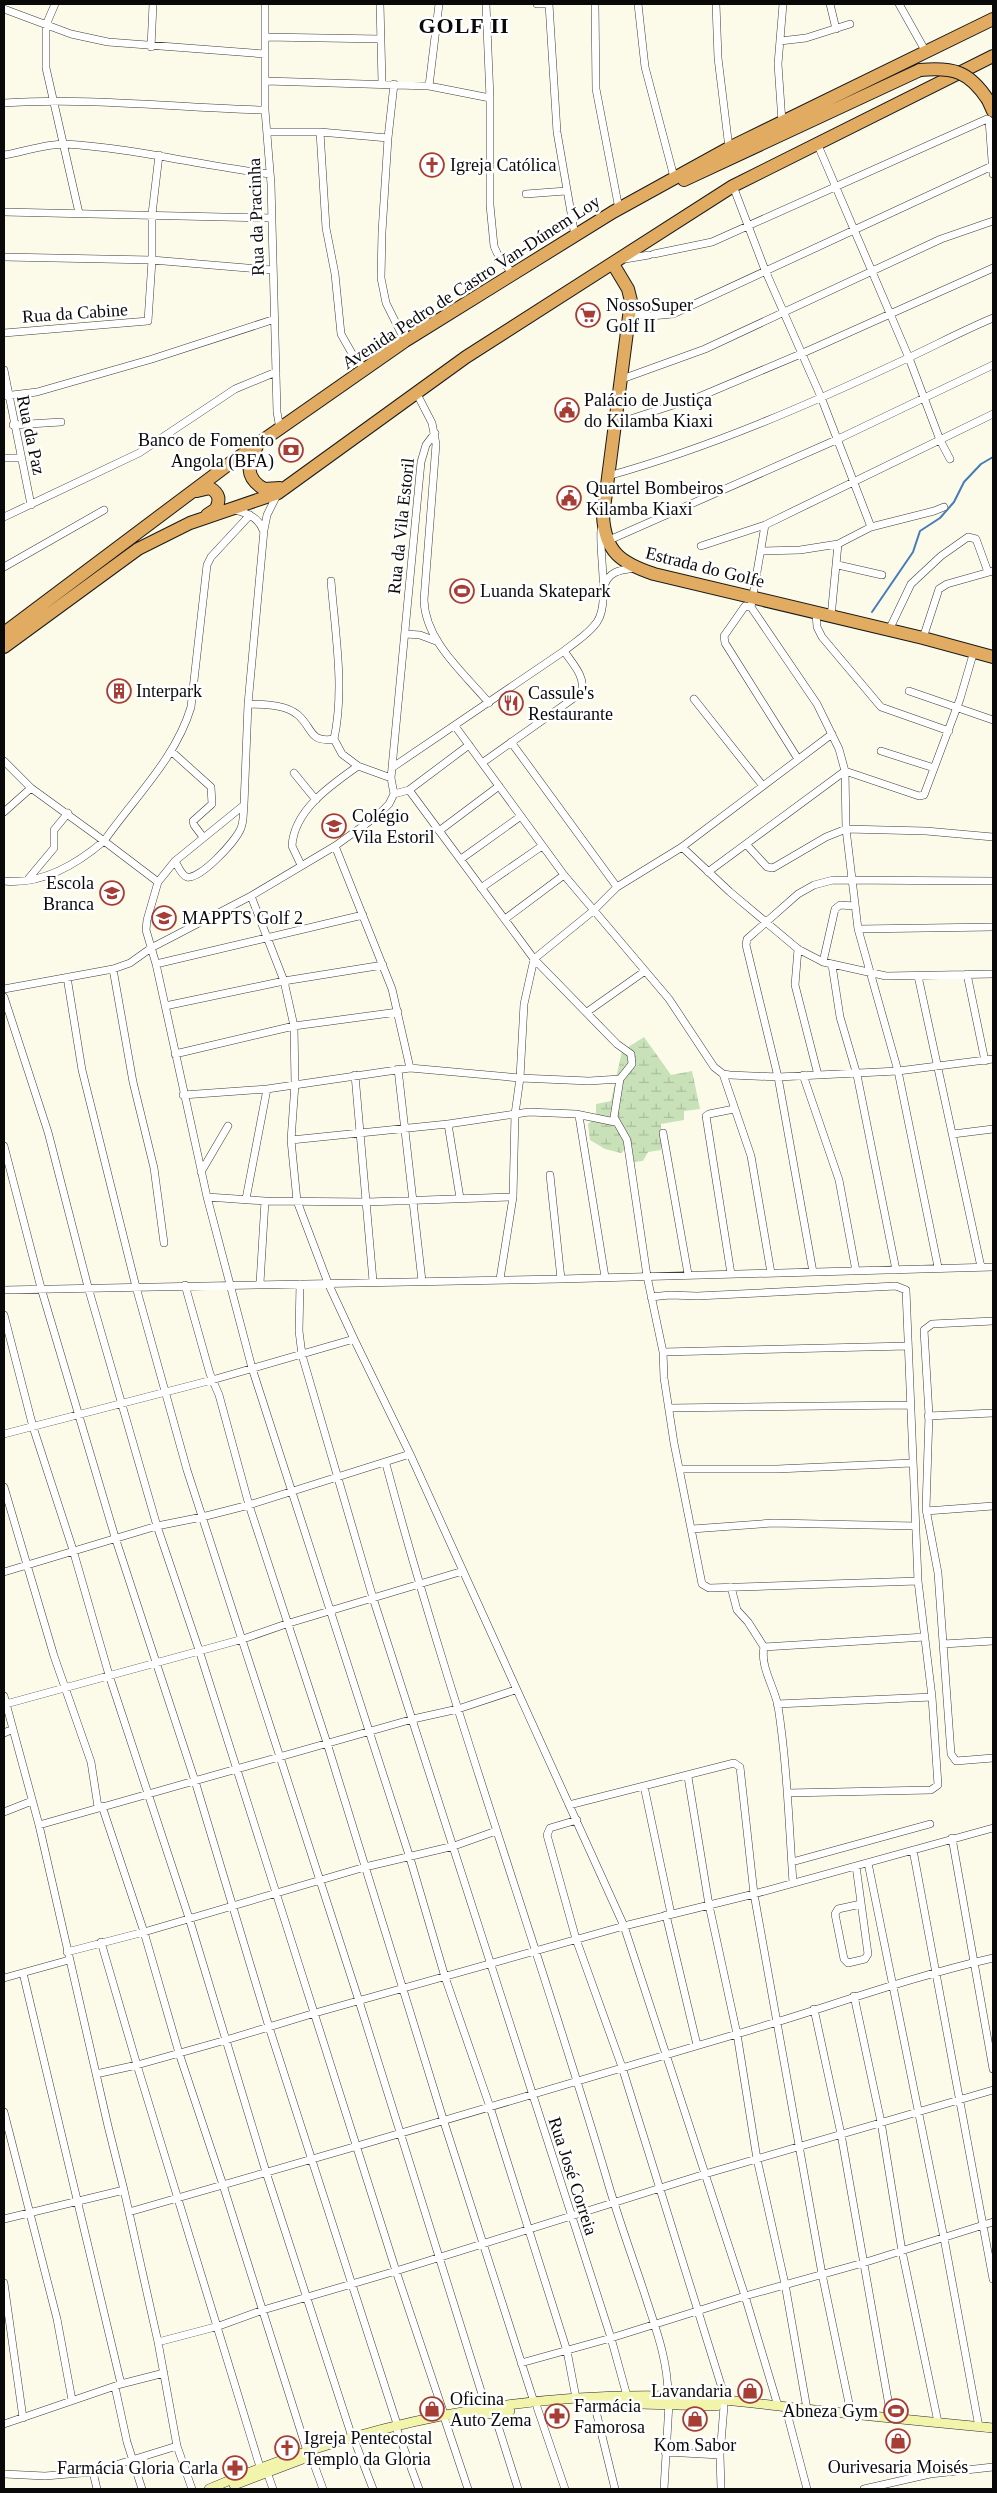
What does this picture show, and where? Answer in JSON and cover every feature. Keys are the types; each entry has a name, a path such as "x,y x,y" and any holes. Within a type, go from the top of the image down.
{"highway":[{"name":"Avenida Pedro de Castro Van-Dúnem Loy","path":"4,633 228,464 257,446 405,341 674,177 728,148 993,19"},
{"path":"4,647 138,550 175,530 203,518 278,493 416,392 733,186 993,56"},
{"path":"616,211 920,70 947,69 965,75 982,90 991,106"},
{"name":"Estrada do Golfe","path":"615,262 630,295 631,314 603,516 607,541 621,560 636,568 654,574 752,602 816,613 993,657"},
{"path":"257,446 249,462 249,467 252,480 257,485 272,490 296,481"},
{"path":"190,494 202,488 210,488 216,492 219,498 216,509 203,518"}],"main road":[{"path":"210,2489 309,2453 397,2427 444,2417 576,2398 626,2396 778,2406 993,2428"},
{"path":"535,2404 669,2400"},
{"path":"725,2404 787,2413 993,2433"},
{"path":"223,2489 264,2470"}],"street":[{"path":"55,4 46,25 46,68 78,213"},
{"path":"151,47 153,4"},
{"name":"Rua da Pracinha","path":"265,4 265,110 270,174 277,412 280,429"},
{"path":"380,4 382,83"},
{"path":"429,86 439,4"},
{"path":"486,4 490,98 490,205 494,246 513,275"},
{"path":"537,4 549,4 557,132 575,236"},
{"path":"596,4 596,89 616,211"},
{"path":"638,4 646,67 674,177"},
{"path":"716,4 718,58 728,148"},
{"path":"782,122 778,64 783,4"},
{"path":"830,4 836,30"},
{"path":"899,4 926,52"},
{"path":"4,9 46,25 108,42 151,47 265,54"},
{"path":"780,41 806,38 850,24"},
{"path":"265,37 381,39"},
{"path":"266,80 429,86 490,98"},
{"path":"394,84 388,138 381,278 386,303 405,341"},
{"path":"4,102 52,100 178,108 265,110"},
{"path":"615,262 712,242 986,118 989,120 993,174"},
{"path":"267,132 320,132 388,138"},
{"path":"320,132 326,228 335,274 341,334 354,357 364,369"},
{"path":"817,143 909,358 940,440 950,459"},
{"path":"4,155 62,144 159,155 225,169 270,174"},
{"path":"152,260 152,214 159,155"},
{"path":"631,314 651,316 673,314 854,228 992,166"},
{"path":"733,186 765,270 821,398 871,527"},
{"path":"526,194 566,191"},
{"path":"4,212 271,218"},
{"path":"622,379 705,349 941,239 993,221"},
{"path":"4,257 152,260 272,270"},
{"name":"Rua da Cabine","path":"4,334 148,321 152,260"},
{"path":"615,424 701,396 803,354 993,268"},
{"path":"608,476 666,460 723,439 821,398 993,318"},
{"path":"6,396 37,392 152,359 275,319"},
{"path":"607,541 836,440 993,365"},
{"name":"Rua da Paz","path":"4,370 6,396 31,505"},
{"path":"4,517 139,453 235,389 276,372"},
{"path":"416,392 435,433"},
{"path":"701,546 765,525 993,414"},
{"path":"14,425 61,422"},
{"name":"Rua da Vila Estoril","path":"394,794 392,778 421,462 426,445 435,433"},
{"name":"Rua da Vila Estoril","path":"435,433 424,600 426,620 439,643 489,703"},
{"path":"4,458 20,458"},
{"path":"175,861 183,876 188,878 196,876 238,835 243,823 248,704 264,530 267,515 278,493"},
{"path":"761,552 800,550 838,544 871,527 944,507"},
{"path":"4,567 104,510"},
{"path":"227,510 236,510 250,515 261,523 264,530"},
{"path":"5,882 45,876 66,868 85,857 104,841 171,751 188,720 192,707 207,565 211,557 250,515"},
{"path":"603,516 600,555 604,595"},
{"path":"765,525 752,602 817,704 839,749 845,771 846,829 858,929 898,1071 938,1267"},
{"path":"889,630 911,584 941,556 968,537 976,538 990,572 947,584 939,589 922,638"},
{"path":"830,617 838,565 838,544"},
{"path":"838,565 882,575"},
{"path":"393,767 564,651 596,623 602,610 605,584 610,575 620,570 636,568"},
{"path":"331,581 338,676 337,724 334,739 342,754 358,766 392,778"},
{"path":"752,602 745,606 724,636 727,651 798,760"},
{"path":"816,613 817,627 822,637 881,707 949,731"},
{"path":"406,634 420,635 439,643"},
{"path":"482,763 581,693 584,687 582,680 564,651"},
{"path":"845,771 918,796 924,795 949,731 974,651"},
{"path":"909,691 993,720"},
{"path":"694,699 762,786"},
{"path":"248,704 283,707 298,715 316,738 334,739"},
{"path":"455,726 564,875 669,999 714,1067 723,1074 744,1133 755,1173 771,1273"},
{"path":"500,1279 513,1196 515,1114 520,1078 524,1004 534,958 593,911 617,887 682,847 832,734"},
{"path":"511,742 617,887"},
{"path":"4,989 113,969 130,963 151,948 251,896 335,846 377,816 389,804 394,794 409,790 468,745"},
{"path":"171,751 211,787 212,804 193,821 194,826 203,837"},
{"path":"881,751 934,768"},
{"path":"4,761 31,788 68,813 158,882"},
{"path":"301,865 292,846 292,840 298,824 316,800 331,785 358,766"},
{"path":"708,872 845,771"},
{"path":"294,773 316,800"},
{"path":"439,831 499,786"},
{"path":"4,812 31,788"},
{"path":"409,790 534,958 617,1044 631,1054 632,1064 620,1079 614,1116 615,1122 627,1140 647,1276 662,1352 669,1408 702,1584 709,1588 918,1581"},
{"path":"244,805 175,861 158,882 146,930 156,964 183,1095 207,1197 252,1368 568,2351 576,2398"},
{"path":"29,878 54,848 54,830 68,813"},
{"path":"461,859 521,816"},
{"path":"746,844 767,867 773,868 826,837 846,829 926,831 993,837"},
{"path":"335,846 383,966 398,1012 410,1068"},
{"path":"481,888 542,846"},
{"path":"682,847 798,950 823,962 870,973 918,976 993,974"},
{"path":"505,919 564,875"},
{"path":"813,1272 778,1077 746,945 751,933 798,894 814,885 833,880 993,881"},
{"path":"251,896 284,980 294,1026 295,1084 292,1140 296,1201 328,1283 410,1454 515,1690 624,1926 706,2174 778,2406"},
{"path":"823,962 835,909 840,905 855,906"},
{"path":"156,964 363,915"},
{"path":"858,929 993,927"},
{"path":"798,950 795,985 818,1074"},
{"path":"832,964 840,1016 857,1074 896,1270"},
{"path":"165,1006 284,980 383,966"},
{"path":"113,969 133,1082 154,1168 164,1243"},
{"path":"587,1012 645,972"},
{"path":"967,974 985,1061"},
{"path":"918,976 981,1267"},
{"path":"67,977 82,1070 136,1287 202,1517 281,1757 439,2258 518,2489"},
{"path":"4,997 48,1132 88,1287 157,1526 199,1650 396,2271 468,2489"},
{"path":"175,1054 294,1026 398,1012"},
{"path":"723,1074 778,1077 857,1074 898,1071 993,1059"},
{"path":"183,1095 267,1089 410,1068 520,1078 589,1081 620,1079"},
{"path":"398,1069 403,1129 422,1281"},
{"path":"355,1075 362,1134 373,1281"},
{"path":"803,1075 839,1180 856,1271"},
{"path":"246,1199 267,1089"},
{"path":"730,1274 706,1116 734,1109"},
{"path":"292,1140 448,1124 515,1114 567,1114 615,1122"},
{"path":"579,1116 605,1277"},
{"path":"448,1124 460,1198"},
{"path":"201,1172 228,1126"},
{"path":"953,1134 993,1129"},
{"path":"663,1133 688,1274"},
{"path":"4,1146 41,1288 116,1537 195,1781 269,2027 314,2159 397,2427 419,2489"},
{"path":"550,1175 561,1279"},
{"path":"207,1197 265,1201 413,1202 513,1196"},
{"path":"260,1283 265,1201"},
{"path":"4,1290 260,1283 300,1284 373,1281 561,1279 688,1274 896,1270 938,1267 993,1267"},
{"name":"Rua José Correia","path":"300,1284 299,1331 302,1355 373,1598 610,2338 626,2396"},
{"path":"185,1285 286,1624 327,1743 364,1868 482,2243 565,2489"},
{"path":"651,1297 896,1286 903,1288 908,1297 912,1463 918,1581 932,1697 939,1779 936,1788 787,1793"},
{"path":"4,1315 33,1427 73,1550 109,1675 189,1918 266,2172 354,2439 373,2489"},
{"path":"993,1321 927,1326 924,1330 928,1416 926,1511 938,1573 951,1754 956,1760 993,1758"},
{"path":"4,1434 79,1416 120,1402 166,1390 212,1380 354,1339"},
{"path":"662,1352 908,1346"},
{"path":"669,1408 910,1405"},
{"path":"928,1416 993,1413"},
{"path":"4,1572 116,1537 249,1505 386,1464 410,1454"},
{"path":"681,1469 777,1469 912,1463"},
{"path":"386,1464 418,1583 666,2360 669,2400 664,2489"},
{"path":"4,1487 65,1686 91,1762 100,1806 144,1932 179,2053 322,2489"},
{"path":"926,1511 993,1506"},
{"path":"692,1529 773,1523 916,1526"},
{"path":"6,1704 65,1686 243,1639 330,1610 463,1571"},
{"path":"730,1587 737,1610 748,1622 764,1647 762,1656 777,1704 787,1793 793,1883"},
{"path":"764,1647 925,1637"},
{"path":"943,1644 993,1641"},
{"path":"39,1825 100,1806 149,1794 413,1719 458,1709 515,1690"},
{"path":"4,1696 39,1825 129,2212 158,2342 178,2446 192,2489"},
{"path":"777,1704 932,1697"},
{"path":"4,1733 13,1729"},
{"path":"569,1805 688,1777 734,1764 740,1768 754,1894 822,2274 850,2413"},
{"path":"688,1777 709,1904 737,2034 758,2159 785,2284 807,2409"},
{"path":"644,1786 668,1915 697,2044"},
{"path":"4,1812 32,1801"},
{"path":"576,1820 550,1828 547,1835 576,1939 622,2067 698,2310 725,2404 720,2455 721,2489"},
{"path":"792,1862 930,1824"},
{"path":"96,2074 137,2065 226,2040 314,2013 491,1965 576,1939 754,1894 952,1838 992,1828 993,1837"},
{"path":"67,1952 144,1932 276,1892 454,1846 496,1831"},
{"path":"952,1838 976,1962 993,2069"},
{"path":"913,1850 993,2279"},
{"path":"868,1863 944,2238 979,2426"},
{"path":"856,1866 868,1954 865,1959 848,1963 844,1959 835,1914 838,1909 861,1904"},
{"path":"101,1942 178,2198 264,2470 273,2489"},
{"path":"129,2212 400,2133 444,2122 490,2106 578,2082 697,2044 737,2034 854,1996 993,1958"},
{"path":"4,1978 69,1960"},
{"path":"23,1973 45,2074 77,2200 118,2386 132,2460 142,2489"},
{"path":"854,1996 881,2122 902,2251 938,2422"},
{"path":"814,2010 841,2134 891,2417"},
{"path":"158,2342 219,2326 352,2282 439,2258 706,2174 993,2090"},
{"path":"4,2112 57,2319 72,2400"},
{"path":"4,2219 124,2190"},
{"path":"521,2363 568,2351 785,2284 863,2263 993,2222"},
{"path":"4,2283 23,2418"},
{"path":"4,2424 72,2400 164,2373"},
{"path":"594,2403 615,2489"},
{"path":"787,2413 807,2489"},
{"path":"4,2474 45,2476 93,2472 178,2446"},
{"path":"665,2452 720,2455"},
{"path":"864,2489 930,2474 993,2467"},
{"path":"93,2472 97,2489"}],"green space":[{"path":"644,1037 671,1075 692,1071 700,1109 684,1111 684,1120 661,1124 661,1150 648,1152 643,1161 632,1162 625,1149 621,1153 605,1149 590,1140 588,1124 596,1117 596,1104 611,1101 622,1051"}],"waterway":[{"path":"872,612 913,552 920,531 940,518 954,502 964,482 981,464 993,457"}],"place":[{"name":"Igreja Católica","path":"432,165"},
{"name":"NossoSuper Golf II","path":"588,315"},
{"name":"Palácio de Justiça do Kilamba Kiaxi","path":"567,410"},
{"name":"Banco de Fomento Angola (BFA)","path":"291,450"},
{"name":"Quartel Bombeiros Kilamba Kiaxi","path":"569,498"},
{"name":"Luanda Skatepark","path":"462,591"},
{"name":"Interpark","path":"119,691"},
{"name":"Cassule's Restaurante","path":"511,703"},
{"name":"Colégio Vila Estoril","path":"334,826"},
{"name":"Escola Branca","path":"112,893"},
{"name":"MAPPTS Golf 2","path":"164,918"},
{"name":"Lavandaria","path":"750,2391"},
{"name":"Oficina Auto Zema","path":"432,2409"},
{"name":"Abneza Gym","path":"896,2411"},
{"name":"Farmácia Famorosa","path":"557,2416"},
{"name":"Kom Sabor","path":"695,2419"},
{"name":"Ourivesaria Moisés","path":"898,2441"},
{"name":"Igreja Pentecostal Templo da Gloria","path":"287,2448"},
{"name":"Farmácia Gloria Carla","path":"235,2468"}],"district":[{"name":"GOLF II","path":"464,25"}]}
